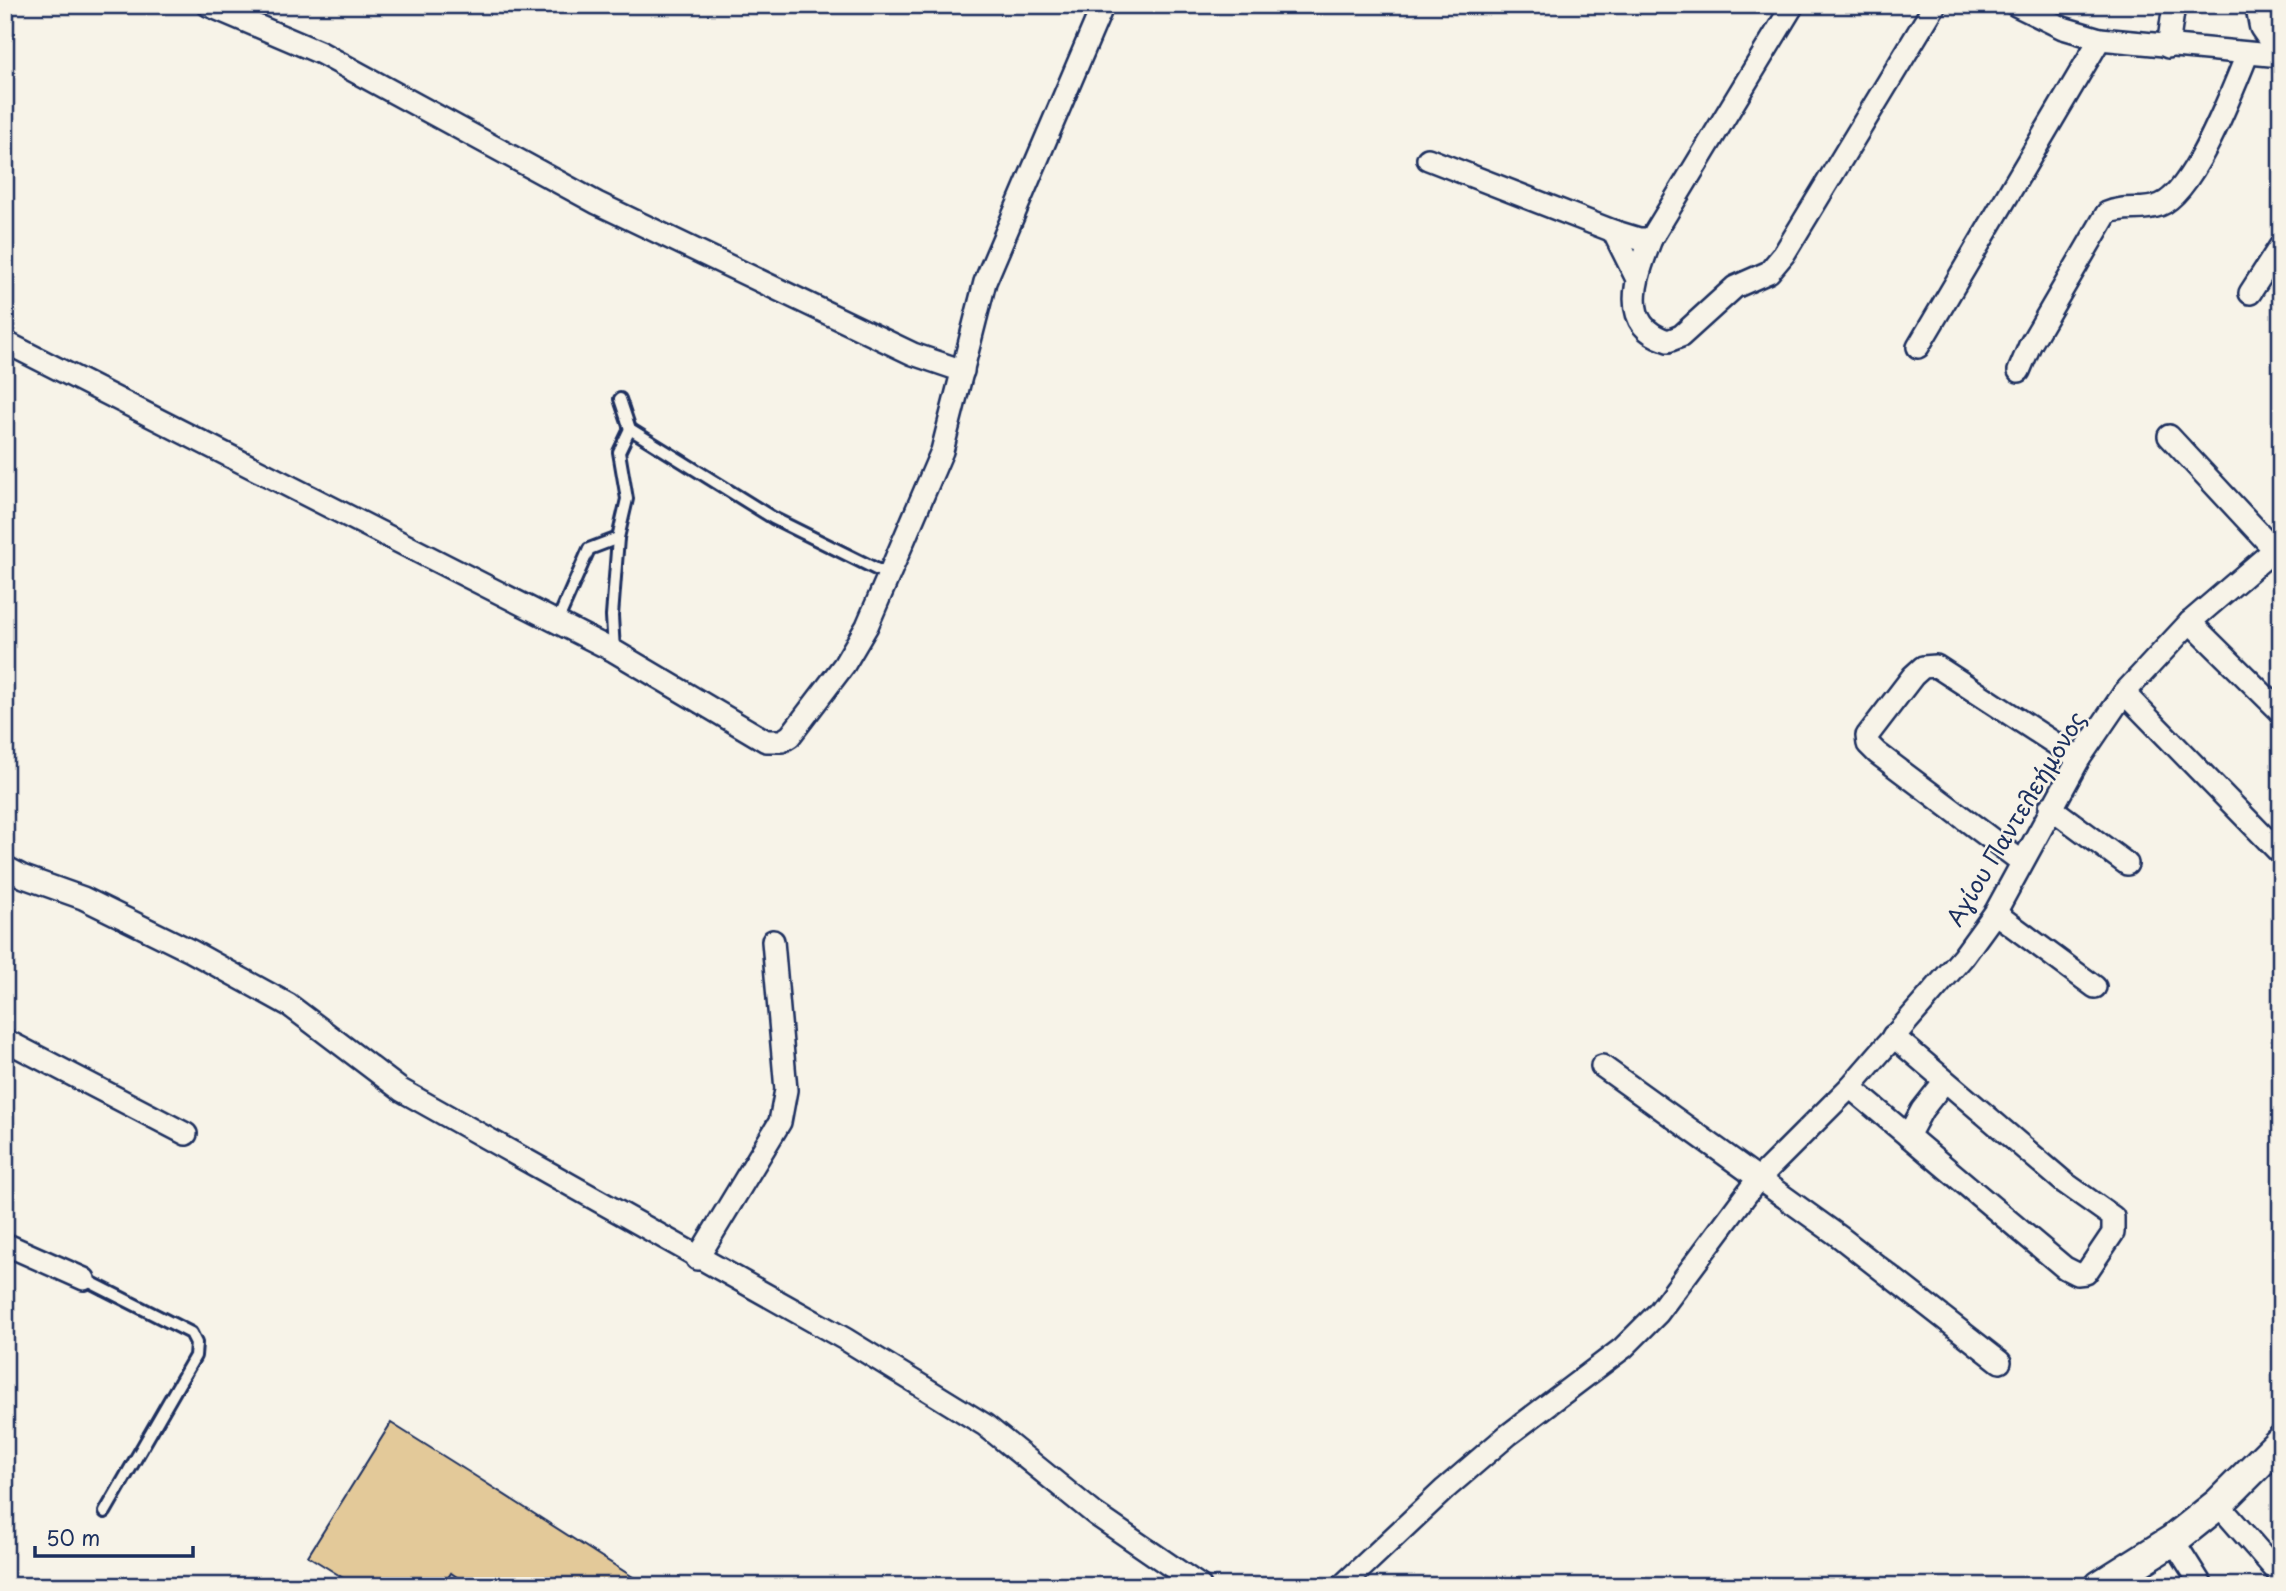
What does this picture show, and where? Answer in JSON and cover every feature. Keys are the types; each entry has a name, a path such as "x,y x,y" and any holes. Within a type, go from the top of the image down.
{"street":[{"path":"208,5 321,53 597,203 913,354 963,371"},
{"path":"5,342 614,651 766,741 782,741 790,736 812,710 844,665 867,626 890,576 942,451 985,282 1103,5"},
{"path":"1636,277 1651,239 1793,5"},
{"path":"1613,232 1636,277 1639,320 1651,336 1668,341 1681,335 1735,287 1769,272 1784,254 1935,5"},
{"path":"2016,5 2063,28 2100,40 2281,56"},
{"path":"2168,47 2174,5"},
{"path":"2260,5 2265,26 2281,48"},
{"path":"1918,347 2100,40"},
{"path":"2019,371 2030,345 2107,213 2119,208 2150,208 2163,204 2192,172 2226,107 2247,55"},
{"path":"1428,159 1613,232 1639,239 1651,239"},
{"path":"2250,293 2281,245"},
{"path":"2169,436 2277,546"},
{"name":"Αγίου Παντελεήμονος","path":"1342,1586 1508,1435 1623,1348 1658,1313 1757,1180 1850,1087 1964,957 1995,913 2050,807 2079,759 2124,694 2190,622 2277,546"},
{"path":"2190,622 2281,712"},
{"path":"2022,862 1877,753 1868,744 1867,737 1913,676 1923,667 1936,666 2079,759"},
{"path":"2124,694 2207,782 2281,854"},
{"path":"2050,807 2127,864"},
{"path":"5,867 24,877 83,898 167,939 289,1005 335,1037 401,1090 697,1259 845,1339 985,1425 1095,1514 1200,1586"},
{"path":"1995,913 2095,987"},
{"path":"697,1259 780,1122 786,1090 773,941"},
{"path":"1850,1087 2066,1268 2077,1274 2086,1273 2113,1233 2113,1217 2065,1183 1893,1036"},
{"path":"5,1040 186,1134"},
{"path":"1602,1066 1757,1180 1840,1237 2000,1362"},
{"path":"1908,1136 1922,1110 1944,1082"},
{"path":"5,1244 84,1279"},
{"path":"2100,1586 2173,1540 2218,1504 2279,1448"},
{"path":"2218,1504 2281,1576"},
{"path":"2173,1540 2202,1586"}],"lane":[{"path":"620,399 630,429 773,518 890,576"},
{"path":"614,651 612,616 618,538 627,499 619,452 630,429"},
{"path":"557,622 589,549 618,538"},
{"path":"84,1279 191,1333 196,1343 195,1356 105,1512"}],"building":[{"path":"391,1423 647,1586 470,1586 451,1573 443,1586 355,1586 308,1556"}]}
